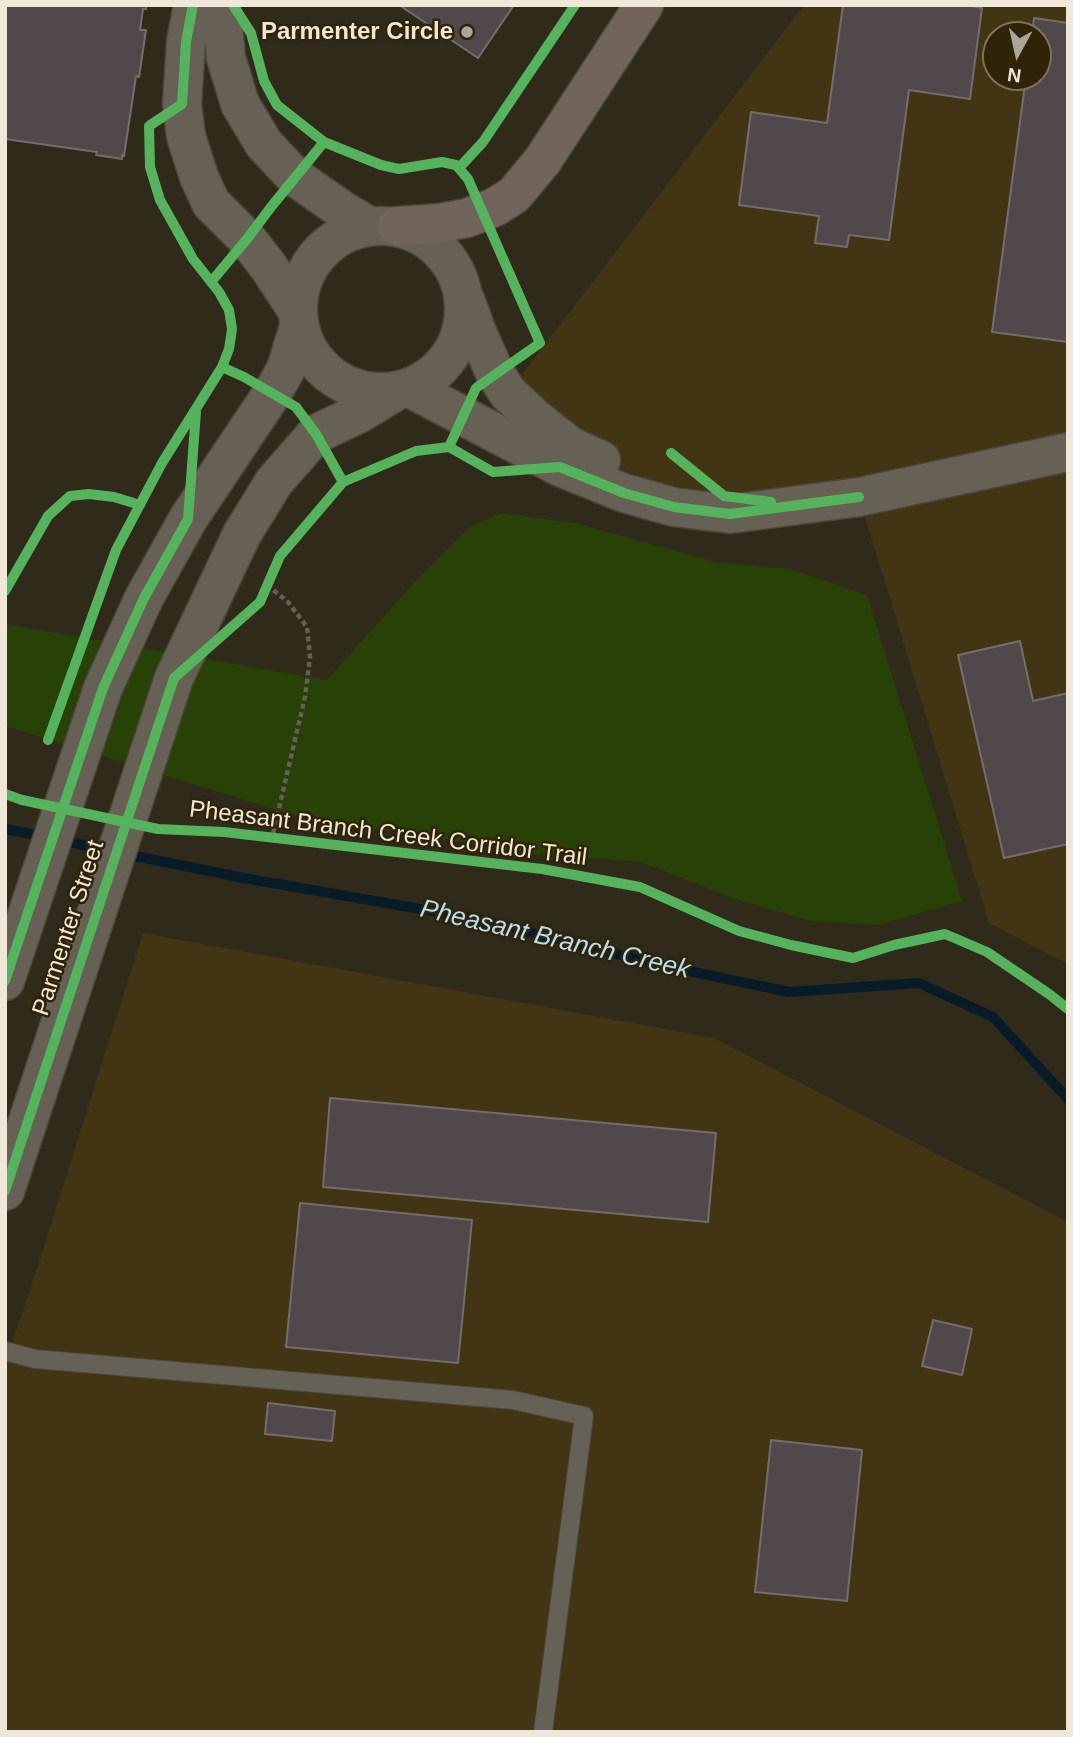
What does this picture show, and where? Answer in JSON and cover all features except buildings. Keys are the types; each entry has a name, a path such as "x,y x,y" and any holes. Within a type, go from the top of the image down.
{"highway":[{"path":"383,226 440,223 467,218 495,207 514,195 543,160 645,5"}],"street":[{"path":"193,5 186,42 182,104 186,136 199,177 211,202 268,265 298,318 308,350 324,370 345,385 370,392 403,390 430,377 447,361 459,342 465,319 465,296"},
{"path":"221,5 226,58 240,104 264,145 295,177 345,212 383,226 421,235 442,251 457,272 477,332 495,373 508,394 536,419 570,446 620,469 658,482 724,496 799,506"},
{"path":"298,318 300,286 310,265 326,246 346,233 383,226"},
{"name":"Parmenter Street","path":"5,981 103,688 144,597 188,519 273,393 286,369 298,318"},
{"path":"403,390 560,467 624,493 674,507 730,514 859,497 1068,452"},
{"name":"Parmenter Street","path":"5,1191 174,678 242,534 274,482 316,434 403,390"}],"lane":[{"path":"5,1351 35,1359 513,1401 584,1416 542,1732"}],"path":[{"path":"267,585 288,602 307,627 310,657 305,697 272,838"}],"shaded area":[{"path":"804,5 1068,5 1068,964 989,923 859,497 724,496 658,482 620,469 570,446 508,393"},
{"path":"143,933 714,1038 1068,1222 1068,1732 5,1732 5,1363"}],"green space":[{"path":"502,513 576,523 715,562 791,569 867,595 962,901 878,925 811,921 738,900 641,862 539,854 300,817 5,726 5,624 327,680 411,586 471,526"}],"waterway":[{"name":"Pheasant Branch Creek","path":"5,829 46,837"},
{"name":"Pheasant Branch Creek","path":"60,840 111,851"},
{"name":"Pheasant Branch Creek","path":"125,854 477,919 660,965 789,992 919,983 993,1017 1068,1099"}],"cycle path":[{"path":"48,740 116,550 162,463 222,367 229,349 232,329 229,310 219,292 193,259 160,200 150,167 149,126 182,104 186,42 193,5"},
{"path":"233,5 251,33 264,81 277,105 324,142 381,165 399,169 442,162 456,165 468,179 540,343 476,388 449,447"},
{"path":"459,168 483,142 575,5"},
{"path":"211,282 324,142"},
{"path":"222,367 296,407 316,434 343,482"},
{"path":"5,981 103,688 144,598 188,519 196,412"},
{"path":"5,1191 174,678 260,602 280,556 343,482 416,451 449,447 493,472 560,467 624,493 674,507 730,514 859,497"},
{"path":"671,453 724,496 771,502"},
{"path":"5,591 48,516 70,496 89,494 114,497 140,505"},
{"name":"Pheasant Branch Creek Corridor Trail","path":"5,794 158,829 224,832 542,869 640,887 739,931 853,958 894,945 945,934 987,952 1068,1009"}],"place":[{"name":"Parmenter Circle","path":"467,32"}]}
